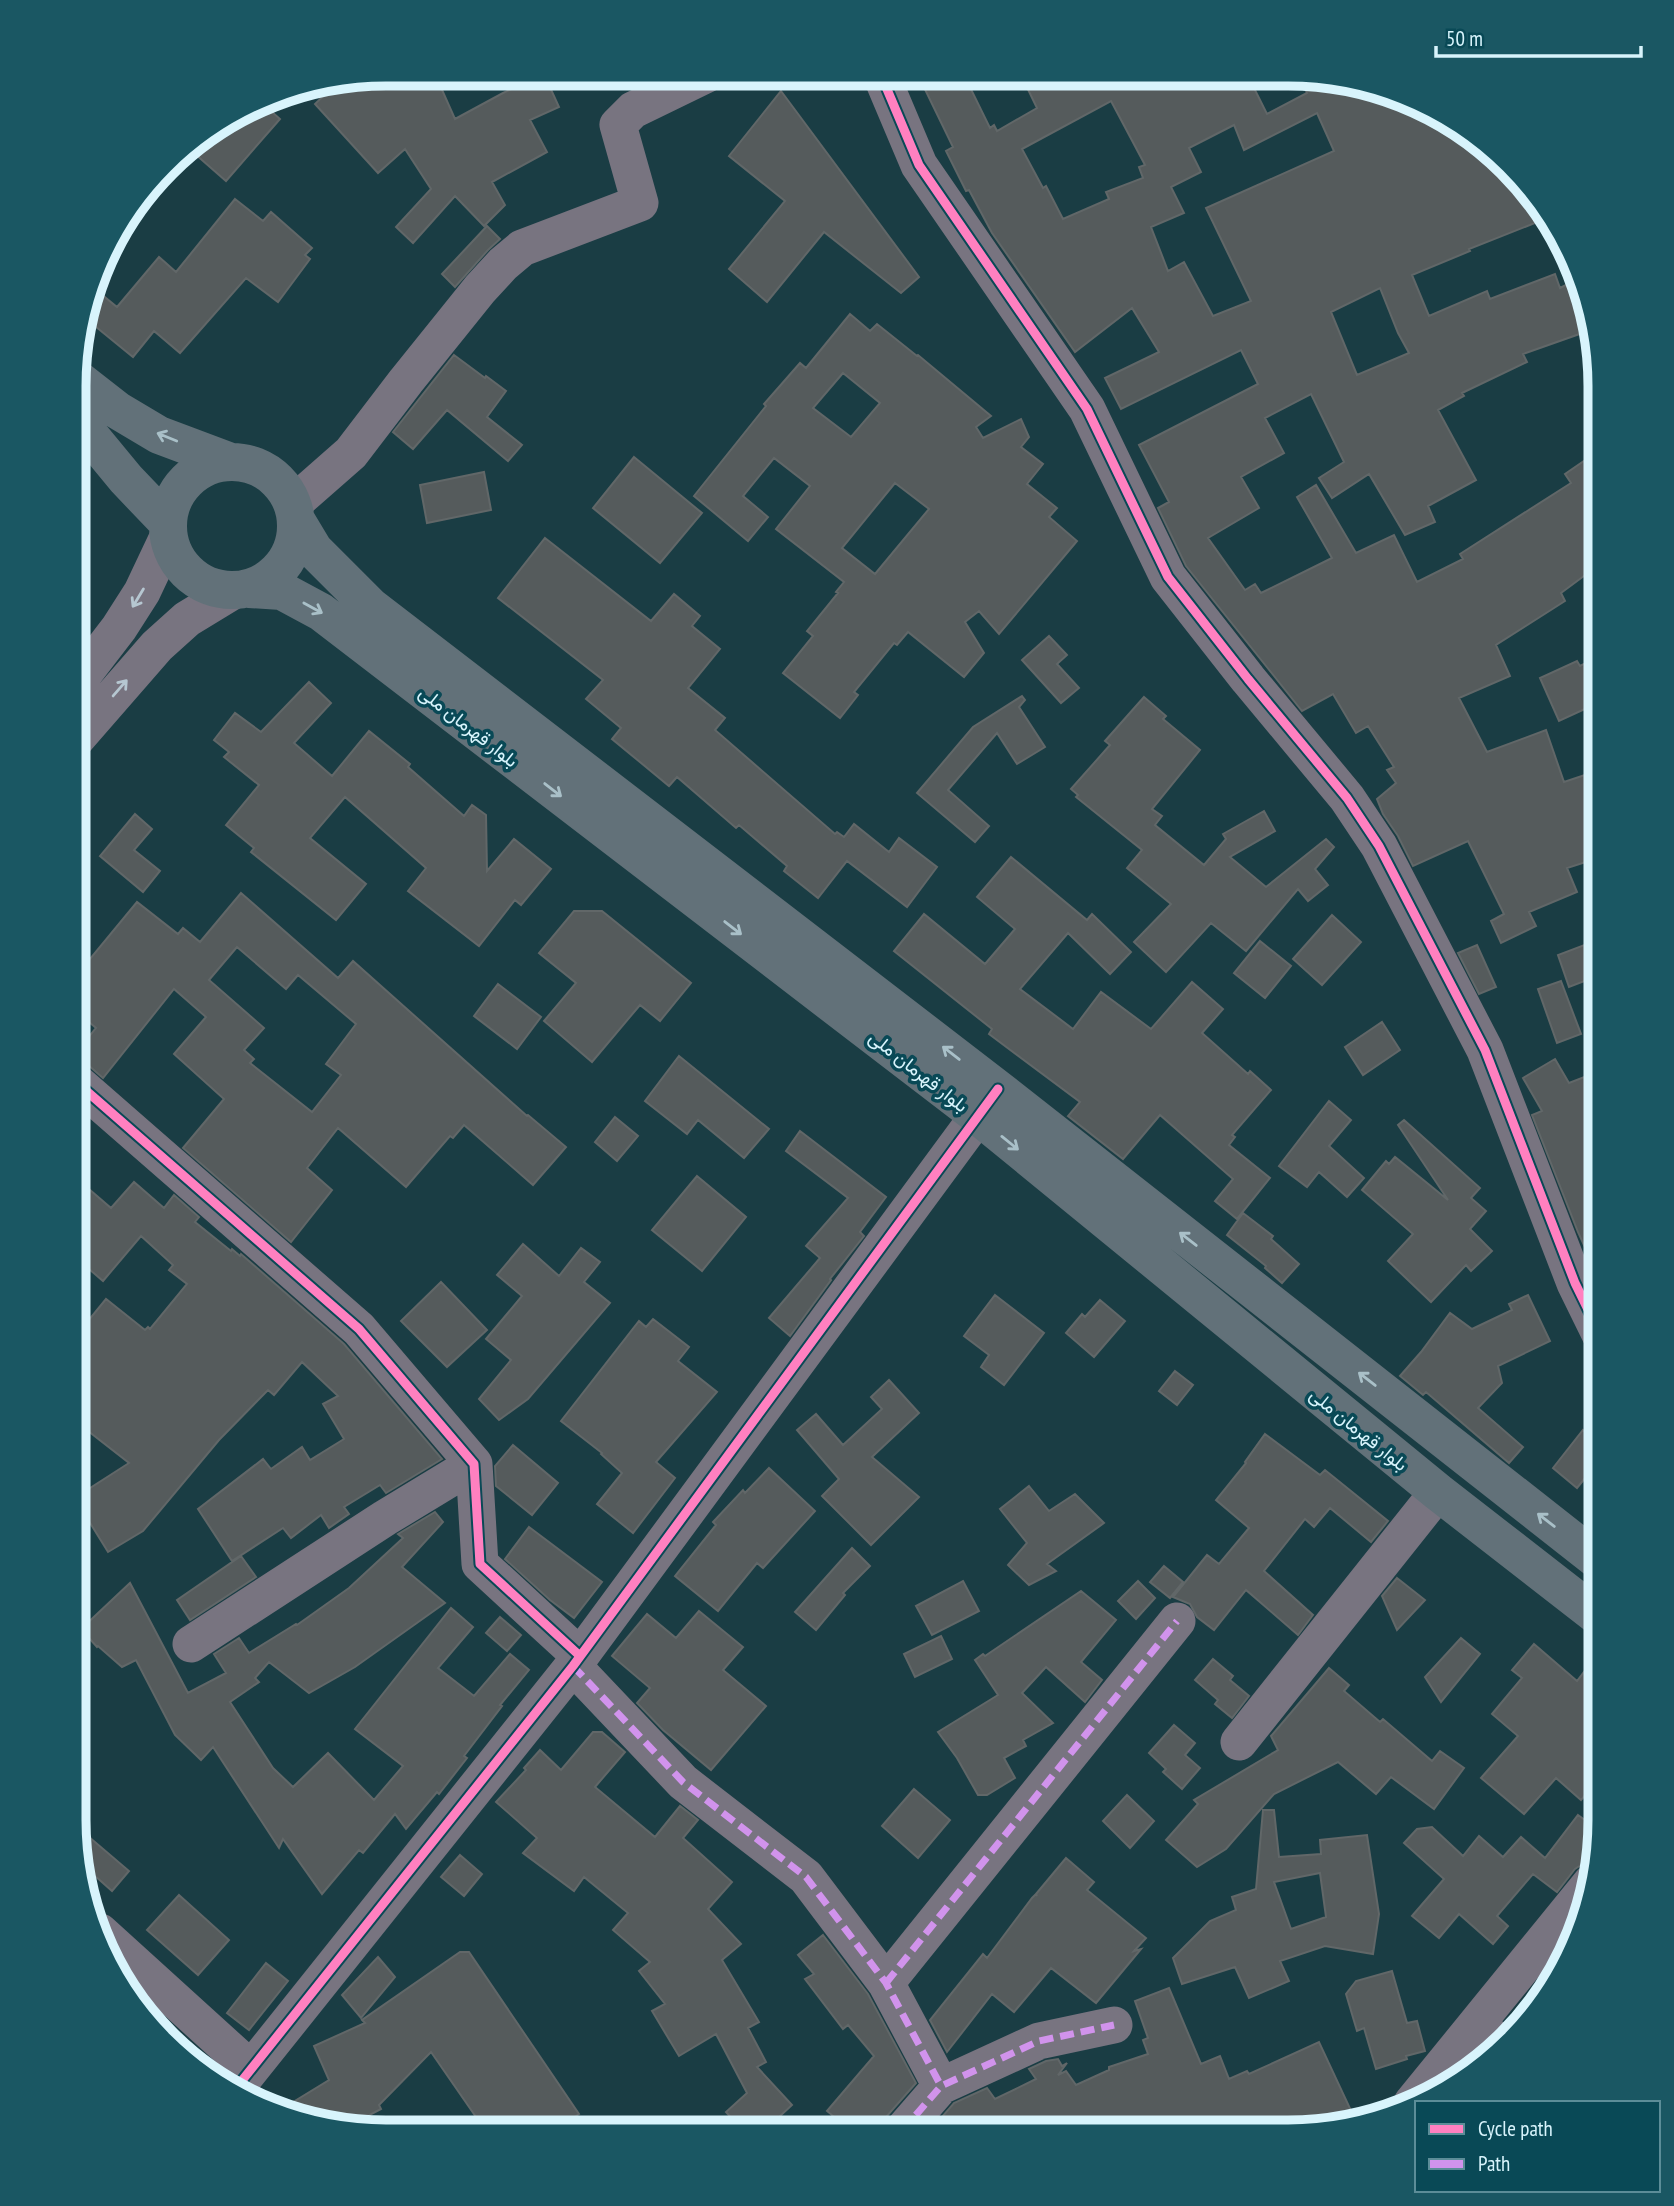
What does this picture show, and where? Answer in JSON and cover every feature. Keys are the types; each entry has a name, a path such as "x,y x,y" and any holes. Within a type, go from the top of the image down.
{"highway":[{"path":"86,386 117,410 159,435 231,462 252,465 271,474 286,490 295,512 295,543 285,563 270,579 241,590 215,589 184,570 174,554 168,530 171,504 181,488 194,474 211,465 231,462"},
{"path":"86,434 168,530"},
{"name":"بلوار قهرمان ملی","path":"295,512 314,550 370,606 987,1102 1438,1492 1588,1609"},
{"name":"بلوار قهرمان ملی","path":"241,590 282,591 321,612 987,1102 1588,1553"}],"street":[{"path":"295,512 351,453 414,370 503,264 522,248 640,203 618,125 633,110 682,86"},
{"path":"886,86 919,164 1087,410 1168,577 1347,798 1379,846 1485,1050 1575,1283 1588,1310"},
{"path":"86,671 142,592 168,530"},
{"path":"86,727 157,646 187,619 241,590"},
{"path":"86,1091 359,1329 474,1464 480,1564 576,1661 684,1782 806,1877 886,1983 941,2086"},
{"path":"114,1947 243,2079 576,1661 987,1102"},
{"path":"191,1644 385,1518 474,1464"},
{"path":"1239,1742 1438,1492"},
{"path":"886,1983 1178,1621"},
{"path":"1441,2078 1490,2035 1575,1907"},
{"path":"912,2120 941,2086 1039,2041 1114,2025"}],"building":[{"path":"440,86 455,119 518,86 549,86 559,107 530,120 547,152 492,182 505,205 484,226 455,196 413,243 396,227 431,189 405,149 378,173 315,104 327,92 347,88"},
{"path":"923,86 969,86 990,128 994,125 997,131 1037,108 1026,86 1253,86 1267,114 1307,93 1304,86 1307,86 1366,96 1403,109 1438,126 1486,160 1514,188 1521,203 1526,203 1535,223 1412,275 1429,316 1487,291 1490,299 1555,274 1560,288 1570,283 1578,308 1583,333 1523,354 1527,362 1462,393 1464,396 1438,410 1476,480 1428,506 1435,522 1405,535 1369,474 1332,498 1319,478 1344,462 1311,394 1265,418 1284,453 1241,477 1259,508 1208,538 1245,590 1255,584 1261,593 1332,558 1297,497 1316,485 1356,553 1394,535 1417,582 1463,559 1460,554 1571,483 1565,474 1588,458 1588,573 1561,593 1565,601 1496,645 1510,676 1459,698 1487,752 1546,730 1564,782 1588,774 1588,861 1567,868 1577,892 1529,912 1536,926 1501,943 1491,921 1504,914 1468,841 1413,866 1377,799 1396,783 1387,770 1394,767 1368,726 1356,733 1333,694 1302,711 1186,566 1158,508 1169,502 1139,445 1258,384 1241,350 1121,409 1105,378 1159,352 1132,308 1075,352 992,233 969,190 966,191 946,151 953,147","holes":["1111,101 1145,165 1139,167 1143,178 1106,192 1109,199 1063,219 1022,149","1317,113 1334,151 1206,208 1251,301 1213,316 1184,262 1168,271 1151,227 1184,213 1171,187 1201,172 1189,148 1234,125 1244,150","1380,288 1409,353 1357,375 1331,312"]},
{"path":"781,91 919,277 901,293 824,232 767,302 729,269 785,201 729,156"},
{"path":"270,110 280,119 226,181 195,154 219,136"},
{"path":"235,199 263,221 271,212 312,248 305,255 310,259 278,302 246,278 180,353 154,331 133,357 93,324 101,294 117,307 159,257 176,272"},
{"path":"487,226 500,239 455,287 442,274"},
{"path":"850,314 870,331 877,324 991,416 976,427 983,438 1021,419 1029,437 1021,447 1043,464 1027,484 1057,508 1049,517 1077,541 999,634 979,611 965,622 984,653 964,677 908,632 897,645 894,643 854,692 858,695 840,718 783,673 813,636 807,631 844,582 776,529 810,486 774,458 743,496 768,517 748,541 694,496 766,406 764,404 800,363 806,368","holes":["843,373 880,403 851,437 813,408","895,483 929,509 875,574 842,548"]},
{"path":"454,355 506,391 487,417 522,445 508,461 447,410 413,449 393,432"},
{"path":"634,457 702,513 660,563 593,508"},
{"path":"484,472 491,510 427,523 420,485"},
{"path":"545,538 651,621 674,594 700,616 692,626 720,649 688,688 725,718 715,730 835,834 837,832 844,837 854,824 889,852 899,838 937,867 907,907 847,861 818,898 784,871 787,866 739,825 736,828 677,777 669,786 612,739 621,728 586,699 603,680 498,598"},
{"path":"1049,636 1067,655 1057,664 1079,688 1061,703 1022,660"},
{"path":"1577,661 1580,666 1588,662 1588,708 1559,721 1540,678"},
{"path":"309,682 331,703 294,743 332,776 369,731 410,764 408,767 464,816 472,805 486,815 487,871 514,839 551,869 521,905 515,900 479,946 408,891 426,868 345,797 310,838 366,884 336,920 251,852 254,848 226,825 259,785 224,757 229,752 214,740 235,713 261,732"},
{"path":"1022,696 1025,700 1019,707 1045,747 1017,764 997,733 948,790 989,826 975,842 917,793 973,727"},
{"path":"1144,697 1166,716 1163,719 1200,750 1152,809 1162,816 1155,825 1204,865 1226,839 1223,834 1264,811 1275,831 1230,857 1266,887 1326,839 1334,847 1315,869 1328,885 1308,901 1298,889 1246,951 1211,923 1166,972 1134,942 1171,904 1127,868 1142,850 1076,797 1078,795 1071,789 1110,745 1105,741"},
{"path":"135,814 152,829 134,850 160,871 143,892 100,856"},
{"path":"1011,857 1087,920 1092,914 1131,952 1110,974 1068,933 1020,989 1073,1029 1101,992 1151,1029 1192,982 1223,1009 1202,1033 1248,1074 1250,1071 1271,1090 1232,1135 1235,1137 1229,1145 1270,1178 1237,1219 1215,1201 1233,1179 1160,1115 1123,1159 1068,1116 1080,1102 989,1034 992,1029 894,951 924,914 985,964 1015,929 977,897"},
{"path":"241,893 338,978 353,961 527,1116 566,1147 533,1185 464,1125 453,1138 450,1136 406,1187 338,1128 307,1168 332,1190 291,1242 183,1148 224,1099 174,1054 206,1017 174,989 103,1078 86,1064 86,1040 96,1028 86,1019 86,964 137,902 178,934 183,928 200,942","holes":["237,947 286,989 298,975 356,1024 326,1064 341,1075 312,1112 250,1063 254,1059 244,1050 264,1028 209,980"]},
{"path":"574,911 602,911 691,983 660,1021 640,1005 592,1062 544,1021 576,983 539,953"},
{"path":"1332,915 1361,942 1322,985 1293,959"},
{"path":"1260,941 1291,966 1265,998 1234,973"},
{"path":"1588,944 1588,980 1569,987 1558,955"},
{"path":"1477,945 1496,987 1479,994 1458,953"},
{"path":"1561,981 1581,1034 1557,1043 1538,989"},
{"path":"498,984 541,1017 517,1049 474,1016"},
{"path":"1382,1022 1400,1050 1363,1075 1345,1047"},
{"path":"679,1056 769,1129 744,1158 698,1120 687,1134 645,1101"},
{"path":"1555,1059 1569,1083 1588,1076 1588,1254 1532,1115 1542,1111 1523,1078"},
{"path":"1329,1101 1351,1120 1329,1146 1364,1178 1347,1197 1319,1172 1307,1187 1279,1166"},
{"path":"615,1117 638,1136 617,1161 595,1142"},
{"path":"1404,1120 1480,1188 1471,1198 1486,1211 1470,1229 1492,1251 1471,1271 1466,1265 1431,1302 1388,1261 1413,1234 1362,1190 1386,1161 1389,1164 1395,1157 1448,1200 1398,1125"},
{"path":"800,1131 886,1197 860,1232 864,1236 790,1336 769,1318 820,1258 806,1246 848,1198 786,1151"},
{"path":"697,1176 746,1217 702,1271 652,1230"},
{"path":"134,1182 164,1208 174,1195 199,1217 195,1222 231,1251 232,1249 240,1256 241,1254 344,1344 442,1459 386,1493 380,1485 344,1507 349,1514 329,1528 321,1515 291,1538 283,1528 232,1561 198,1509 263,1459 271,1469 302,1447 310,1460 344,1439 323,1404 338,1396 302,1362 274,1395 268,1390 219,1440 143,1531 108,1552 86,1516 86,1485 90,1488 129,1463 86,1429 86,1323 106,1299 145,1330 148,1327 150,1329 187,1284 169,1270 173,1265 141,1236 103,1281 86,1266 86,1186 111,1208"},
{"path":"1243,1213 1273,1236 1271,1239 1299,1264 1282,1283 1266,1266 1227,1235"},
{"path":"523,1244 559,1276 581,1248 600,1262 584,1282 610,1303 528,1399 499,1420 479,1399 511,1360 486,1339 522,1296 497,1275"},
{"path":"441,1282 487,1330 447,1367 401,1321"},
{"path":"995,1295 1044,1333 1004,1385 981,1367 989,1355 964,1336"},
{"path":"1528,1295 1550,1341 1498,1366 1502,1383 1478,1408 1523,1447 1509,1463 1426,1392 1423,1395 1400,1376 1450,1313 1472,1329 1512,1310 1509,1304"},
{"path":"1100,1300 1125,1321 1094,1357 1066,1333 1082,1314 1085,1317"},
{"path":"653,1319 689,1347 678,1361 717,1392 656,1462 675,1478 633,1533 597,1504 622,1473 602,1453 561,1421 639,1321 646,1327"},
{"path":"1175,1371 1193,1385 1177,1405 1159,1391"},
{"path":"889,1380 919,1413 872,1457 919,1497 871,1545 822,1496 839,1479 797,1430 816,1414 843,1445 882,1409 871,1397"},
{"path":"1583,1430 1588,1434 1588,1474 1577,1488 1553,1468"},
{"path":"1265,1434 1320,1475 1325,1470 1388,1521 1371,1542 1330,1508 1314,1527 1305,1519 1264,1571 1313,1615 1298,1635 1246,1590 1214,1630 1197,1617 1190,1604 1173,1597 1207,1555 1219,1564 1249,1528 1216,1500"},
{"path":"513,1445 558,1483 532,1515 496,1486 495,1466"},
{"path":"769,1468 815,1511 763,1568 757,1563 718,1611 675,1576 716,1525 713,1522 743,1490 745,1493"},
{"path":"1029,1486 1049,1511 1075,1494 1104,1523 1047,1564 1056,1571 1029,1585 1008,1565 1027,1543 1000,1509"},
{"path":"435,1512 443,1522 402,1567 445,1603 355,1667 309,1693 269,1662 255,1678 259,1682 230,1702 273,1768 293,1787 328,1753 374,1800 403,1766 355,1729 451,1608 473,1627 438,1668 474,1696 510,1654 529,1670 500,1705 502,1706 464,1756 467,1758 439,1794 437,1792 406,1829 395,1814 363,1853 359,1850 322,1894 283,1839 279,1848 213,1747 201,1760 175,1735 136,1660 122,1667 86,1635 86,1624 130,1583 188,1693 226,1673 214,1654 239,1638 249,1653 297,1625 349,1588 403,1538 398,1534"},
{"path":"529,1527 602,1582 574,1618 505,1559"},
{"path":"852,1548 870,1566 843,1593 845,1595 816,1630 795,1612"},
{"path":"241,1556 256,1577 190,1620 177,1600"},
{"path":"1164,1566 1183,1582 1170,1598 1150,1582"},
{"path":"1397,1578 1425,1600 1397,1630 1382,1596"},
{"path":"963,1581 979,1611 932,1635 916,1606"},
{"path":"1138,1581 1155,1598 1136,1619 1118,1601"},
{"path":"1081,1591 1116,1620 1081,1662 1102,1680 1085,1702 1046,1667 1022,1693 1053,1723 1023,1740 1026,1746 1004,1758 1015,1778 987,1795 978,1795 957,1758 938,1732 998,1695 975,1660 983,1654 985,1656"},
{"path":"699,1611 743,1647 723,1670 766,1706 711,1770 663,1730 637,1703 650,1688 612,1656 647,1614 676,1638"},
{"path":"500,1617 521,1635 507,1651 486,1633"},
{"path":"941,1636 952,1659 915,1677 904,1654"},
{"path":"1461,1638 1480,1654 1441,1702 1425,1677"},
{"path":"1534,1644 1577,1681 1588,1669 1588,1792 1581,1800 1556,1778 1524,1814 1481,1778 1518,1736 1492,1714 1522,1678 1512,1670"},
{"path":"1213,1659 1233,1676 1230,1680 1249,1696 1232,1718 1215,1704 1218,1700 1195,1680"},
{"path":"1329,1668 1349,1685 1344,1691 1380,1722 1383,1719 1432,1761 1440,1751 1464,1768 1434,1809 1391,1777 1376,1794 1338,1762 1274,1794 1226,1849 1197,1867 1166,1840 1198,1804 1194,1800 1278,1750 1271,1736"},
{"path":"1174,1725 1195,1743 1185,1755 1200,1768 1182,1789 1163,1772 1166,1769 1149,1753"},
{"path":"593,1732 602,1732 625,1752 595,1787 655,1837 680,1806 698,1820 683,1838 732,1882 708,1909 741,1944 722,1960 759,2022 748,2028 766,2062 757,2067 792,2105 776,2120 733,2120 726,2112 747,2093 716,2034 679,2056 652,2011 665,2004 639,1971 650,1962 613,1930 628,1913 584,1877 574,1891 523,1853 537,1838 496,1802 526,1770 524,1768 540,1750 561,1770"},
{"path":"914,1789 950,1820 918,1858 882,1826"},
{"path":"1127,1795 1154,1821 1130,1848 1103,1821"},
{"path":"1263,1810 1274,1810 1279,1857 1321,1854 1320,1840 1367,1835 1379,1914 1373,1954 1325,1946 1280,1961 1289,1981 1249,1998 1235,1967 1182,1984 1173,1958 1210,1921 1236,1910 1232,1897 1256,1889","holes":["1320,1873 1326,1917 1291,1929 1274,1882"]},
{"path":"1578,1815 1588,1822 1585,1863 1575,1869 1557,1892 1533,1874 1497,1916 1508,1926 1493,1944 1459,1914 1439,1938 1412,1916 1444,1879 1404,1843 1417,1829 1432,1827 1463,1856 1479,1836 1503,1857 1521,1837 1545,1858"},
{"path":"86,1834 129,1871 112,1891 91,1872"},
{"path":"460,1855 482,1874 464,1896 441,1877"},
{"path":"1066,1858 1094,1882 1087,1890 1146,1938 1134,1951 1141,1949 1096,2003 1051,1968 1014,2012 992,1994 947,2052 930,2020 983,1954 987,1958"},
{"path":"179,1895 229,1940 198,1975 147,1930"},
{"path":"823,1935 868,1994 916,2083 885,2120 838,2120 827,2111 874,2056 848,2025 843,2029 805,1979 814,1974 798,1955"},
{"path":"460,1952 469,1952 579,2114 570,2120 478,2120 431,2052 379,2105 381,2109 361,2119 290,2104 329,2080 314,2046 365,2023 362,2020"},
{"path":"378,1957 395,1977 361,2018 342,1995"},
{"path":"266,1963 288,1981 249,2030 227,2013"},
{"path":"1392,1971 1407,2023 1417,2021 1425,2051 1376,2069 1364,2028 1357,2031 1346,1994 1356,1981"},
{"path":"1169,1988 1201,2064 1220,2056 1229,2079 1247,2071 1249,2074 1319,2042 1352,2113 1307,2120 939,2120 954,2103 987,2088 995,2099 1036,2079 1029,2069 1046,2061 1058,2059 1062,2066 1067,2063 1058,2075 1066,2071 1076,2085 1109,2070 1109,2067 1148,2054 1143,2040 1148,2038 1135,2001"}],"marked path":[{"path":"886,1983 1177,1621"},
{"path":"573,1666 683,1782 806,1877 886,1983 941,2086"},
{"path":"912,2120 941,2086 1039,2041 1114,2025"}],"cycle path":[{"path":"886,86 919,165 1087,409 1168,577 1347,798 1379,846 1485,1050 1575,1283 1588,1310"},
{"path":"240,2082 573,1666 998,1089"},
{"path":"86,1091 359,1329 474,1464 480,1564 580,1656"}]}
